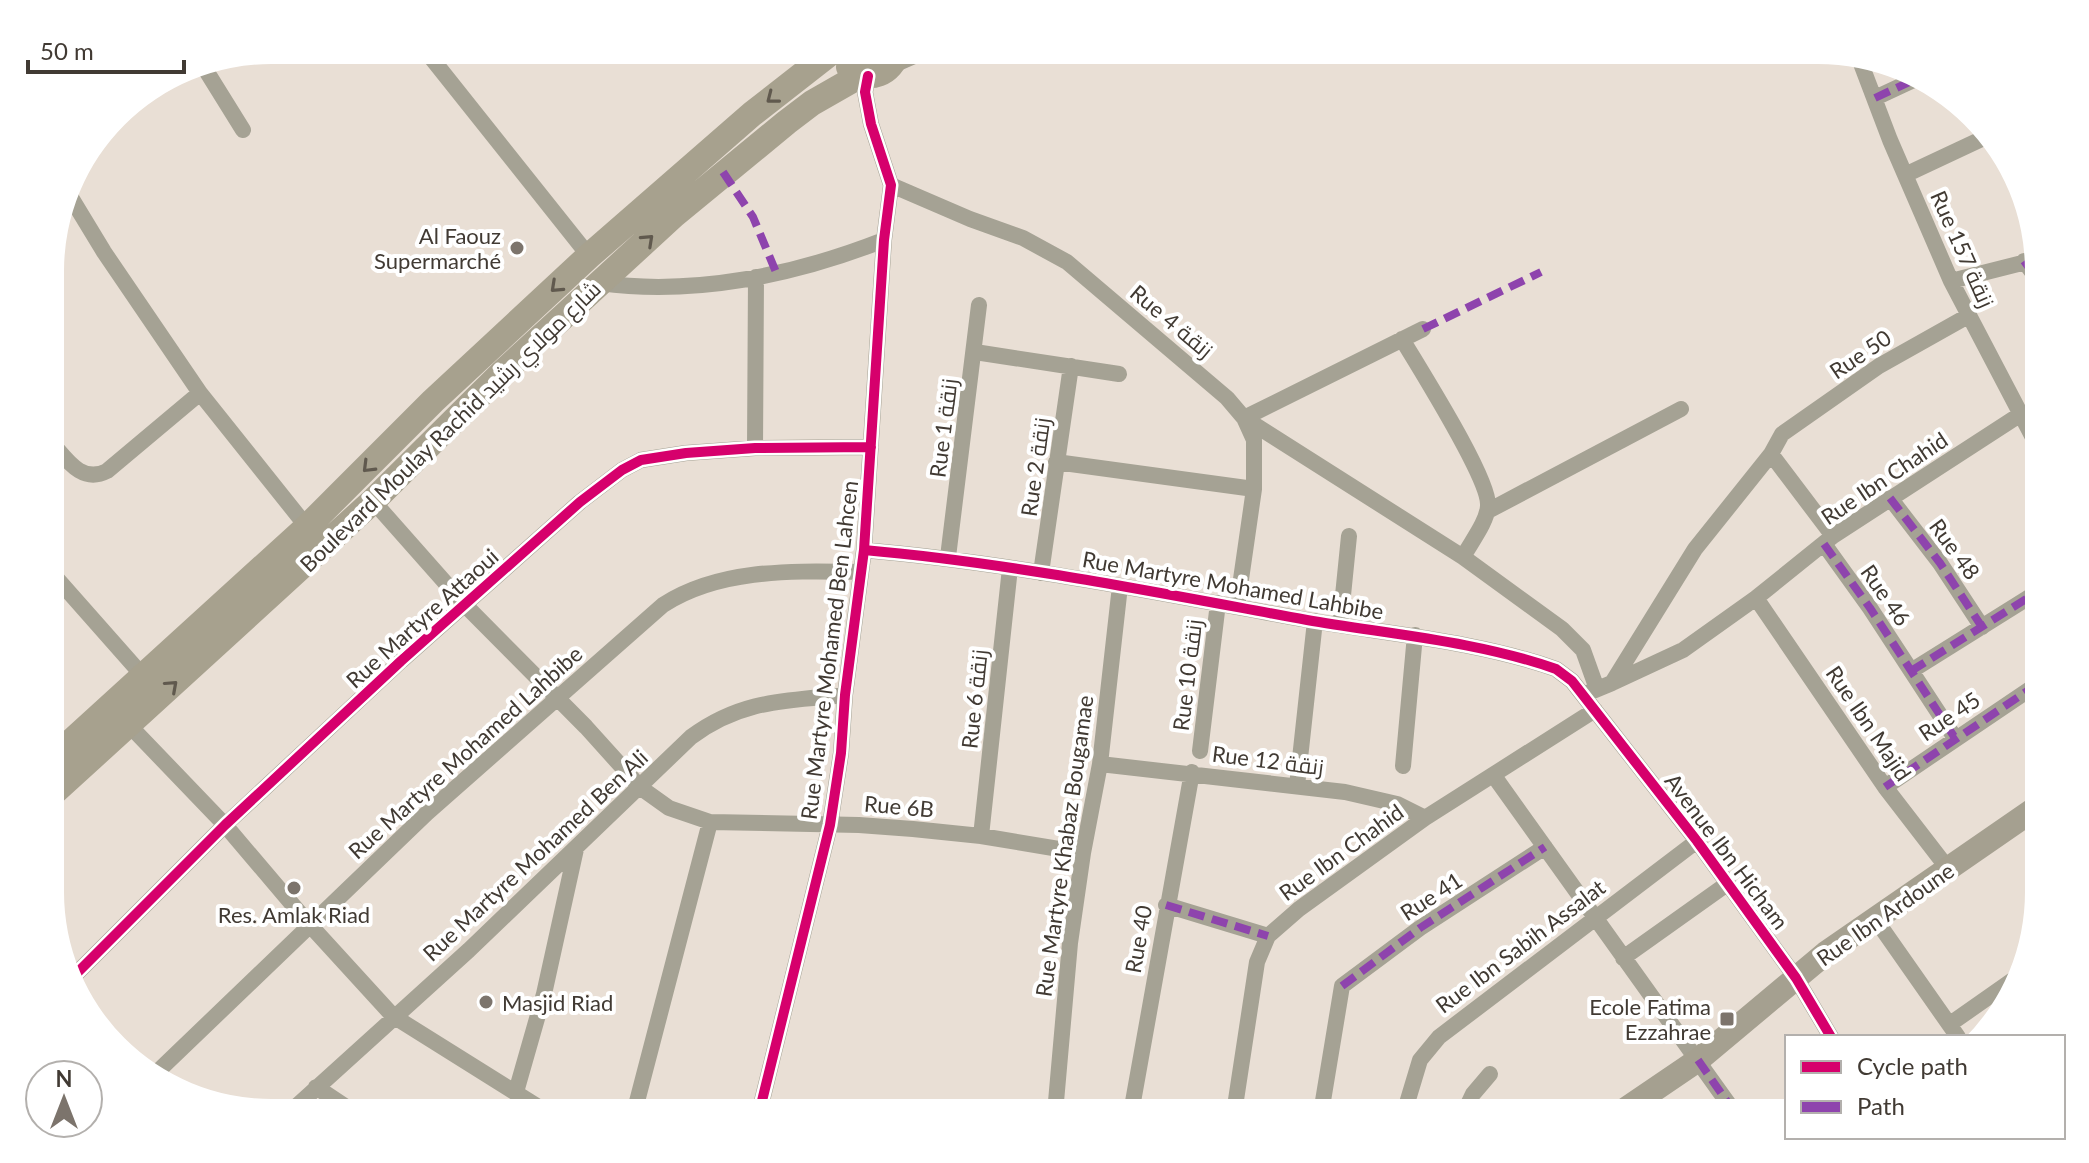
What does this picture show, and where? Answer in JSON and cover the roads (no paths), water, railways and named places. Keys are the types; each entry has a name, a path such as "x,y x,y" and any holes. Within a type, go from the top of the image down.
{"main road":[{"name":"Boulevard Moulay Rachid شارع مولاي رشيد","path":"64,748 307,527 433,401 589,256 752,114 816,64"},
{"path":"847,64 865,76"},
{"name":"Boulevard Moulay Rachid شارع مولاي رشيد","path":"64,783 373,501 482,392 600,283 753,148 812,103 893,64"}],"street":[{"path":"436,64 589,256"},
{"name":"Rue 157 زنقة","path":"1863,69 1951,281 2025,422"},
{"path":"208,74 243,130"},
{"path":"865,76 871,124 891,185"},
{"path":"1875,98 1905,84"},
{"path":"1907,174 1978,141"},
{"name":"Rue Martyre Mohamed Ben Lahcen","path":"762,1099 830,825 841,753 845,695 864,550 884,240 891,185"},
{"name":"Rue 4 زنقة","path":"891,185 1023,238 1067,262 1227,398 1244,418 1254,440 1254,489 1237,607"},
{"path":"75,207 200,393 307,527"},
{"path":"600,283 669,288 756,277 836,259 884,240"},
{"path":"1951,281 2025,262"},
{"path":"755,448 756,277"},
{"name":"Rue 1 زنقة","path":"948,557 979,305"},
{"name":"Rue 50","path":"1771,454 1782,434 1879,366 1968,316"},
{"path":"1244,418 1423,329"},
{"path":"1402,339 1468,454 1488,500 1488,511 1463,557"},
{"path":"975,352 1119,374"},
{"name":"Rue 2 زنقة","path":"1041,573 1071,366"},
{"path":"64,455 78,470 98,476 200,393"},
{"path":"1488,511 1681,409"},
{"name":"Rue Ibn Chahid","path":"1597,689 1683,650 1756,598 1828,540 2021,414"},
{"path":"1244,418 1463,557 1562,629 1583,650 1597,689"},
{"name":"Rue Martyre Attaoui","path":"80,970 225,825 580,502 622,470 641,460 662,456 755,448 871,447"},
{"path":"1597,689 1695,549 1771,454"},
{"name":"Rue 46","path":"1771,454 1955,738"},
{"path":"1056,462 1254,489"},
{"name":"Rue 48","path":"1890,498 1940,563 1982,627"},
{"name":"Rue 6B","path":"373,501 465,605 557,697 641,788 669,808 710,822 874,826 981,836 1083,853"},
{"path":"1340,625 1349,536"},
{"name":"Rue Martyre Mohamed Lahbibe","path":"864,550 948,557 1315,621 1415,635 1547,666 1572,681 1597,689"},
{"name":"Rue 6 زنقة","path":"981,836 1010,568"},
{"name":"Rue Martyre Mohamed Lahbibe","path":"162,1067 309,924 557,697 663,605 682,593 737,577 798,571 860,572"},
{"name":"Rue Martyre Khabaz Bougamae","path":"1056,1099 1070,943 1100,764 1120,586"},
{"path":"64,587 143,676"},
{"name":"Rue Ibn Majid","path":"1756,598 1885,787 1949,870"},
{"path":"1911,671 2025,600"},
{"name":"Rue 10 زنقة","path":"1200,751 1218,603"},
{"path":"1297,786 1315,621"},
{"path":"1403,766 1415,635"},
{"name":"Avenue Ibn Hicham","path":"1597,689 1595,710 1697,841 1796,978 1830,1035"},
{"name":"Rue 45","path":"1885,787 2025,692"},
{"name":"Rue Martyre Mohamed Ben Ali","path":"304,1099 469,950 691,737 745,707 845,695"},
{"name":"Rue Ibn Chahid","path":"1268,936 1299,909 1425,818 1595,710"},
{"path":"129,725 225,825 393,1016 527,1099"},
{"name":"Rue 12 زنقة","path":"1100,764 1192,772 1379,799 1425,818"},
{"name":"Rue 40","path":"1133,1099 1192,772"},
{"path":"1494,776 1725,1099"},
{"name":"Rue Ibn Ardoune","path":"1641,1099 1698,1060 1826,953 2025,816"},
{"path":"638,1099 710,822"},
{"name":"Rue Ibn Sabih Assalat","path":"1408,1099 1420,1060 1439,1037 1594,916 1697,841"},
{"name":"Rue 41","path":"1323,1099 1342,986 1420,928 1545,847"},
{"path":"516,1092 544,994 576,849"},
{"path":"1623,958 1727,884"},
{"path":"1166,905 1268,936 1257,962 1236,1099"},
{"path":"1876,920 1954,1031 1999,993"},
{"path":"1471,1099 1490,1074"},
{"path":"316,1087 334,1099"}],"place":[{"name":"Al Faouz Supermarché","path":"517,248"},
{"name":"Res. Amlak Riad","path":"294,888"},
{"name":"Masjid Riad","path":"486,1002"},
{"name":"Ecole Fatima Ezzahrae","path":"1727,1019"}]}
